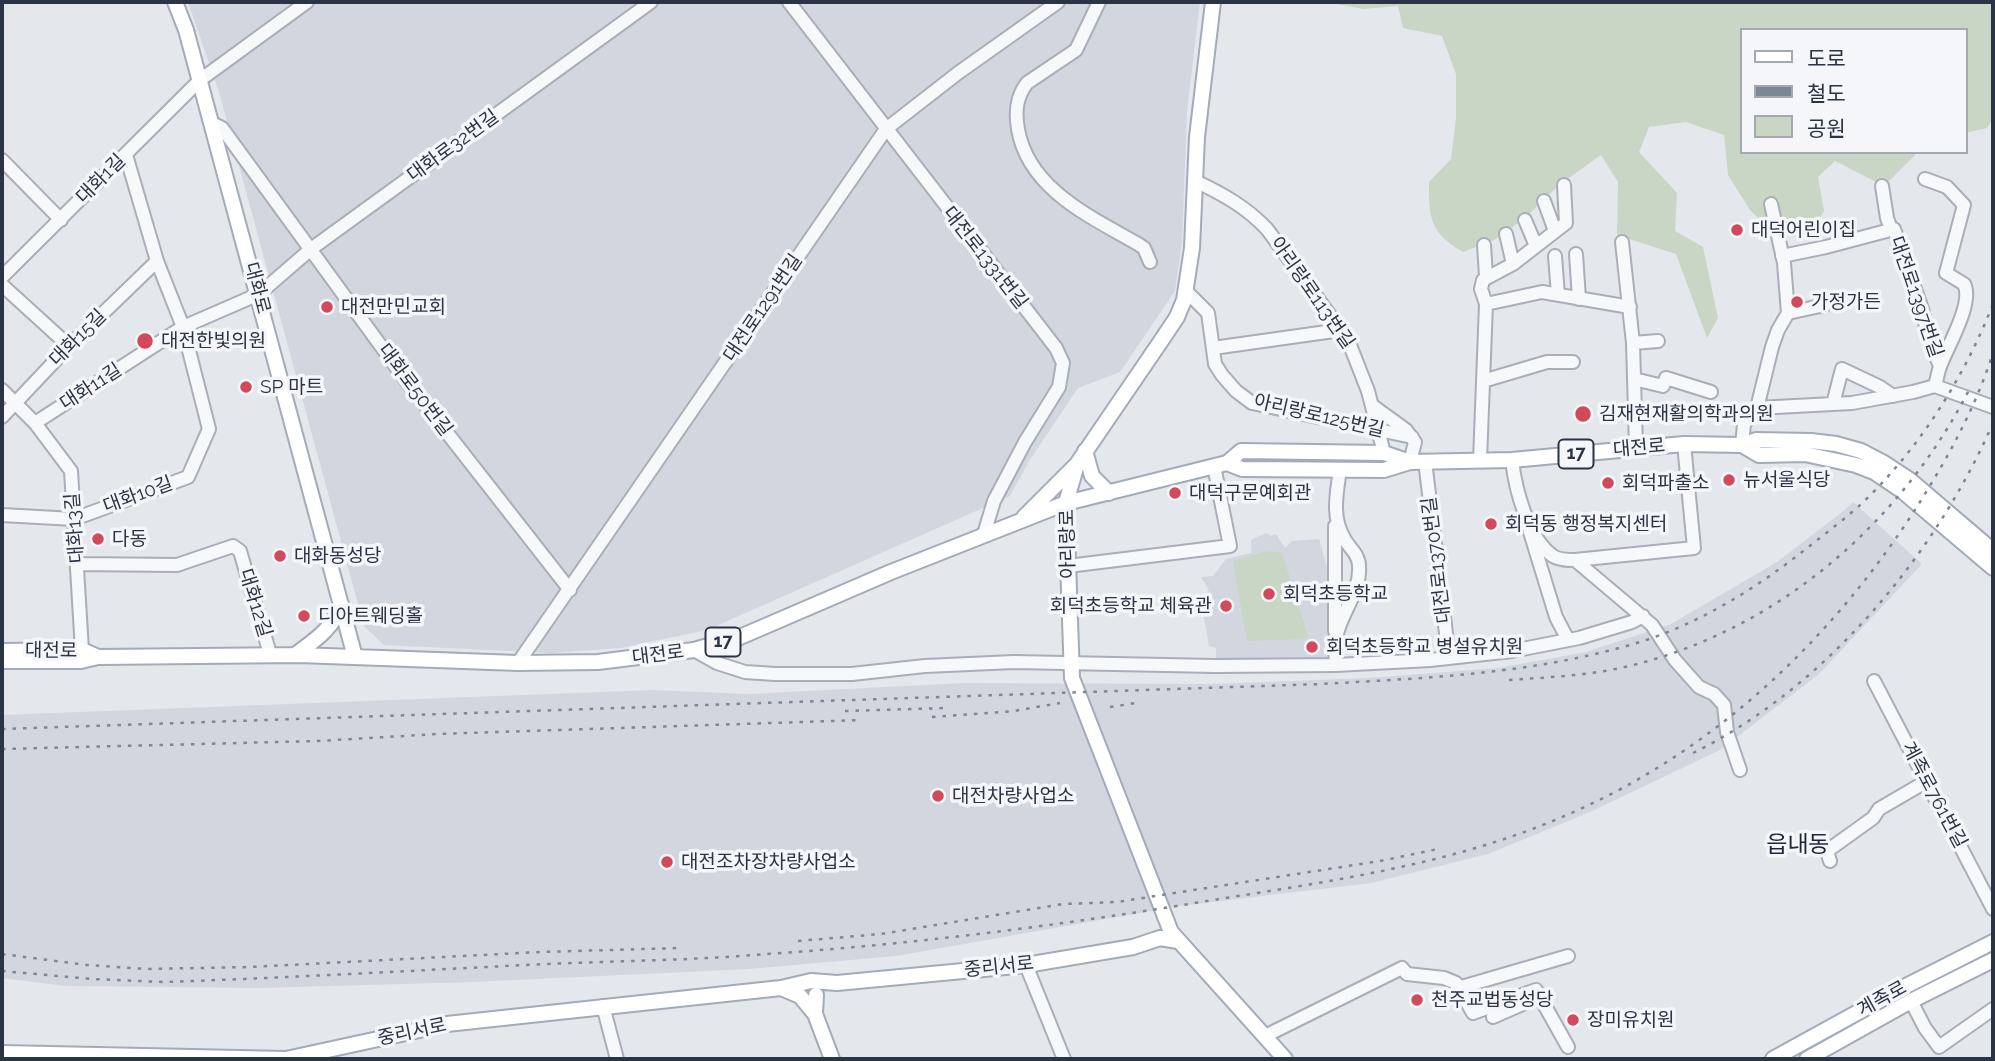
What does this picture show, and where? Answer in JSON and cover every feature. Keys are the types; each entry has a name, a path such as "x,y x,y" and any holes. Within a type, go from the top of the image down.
{"main road":[{"name":"대화로","path":"175,2 186,30 259,294 355,657"},
{"name":"아리랑로","path":"1213,2 1197,137 1192,248 1186,291 1177,317 1077,464 1066,503 1072,678 1167,920 1178,941 1285,1059"},
{"name":"대전로","path":"1221,464 1242,470 1384,470 1418,461 1511,460 1684,444 1742,445 1756,440 1811,440 1836,444 1884,463 1910,480 1993,551"},
{"name":"대전로","path":"1742,445 1759,455 1805,454 1856,464 1874,472 1901,490 1993,568"},
{"path":"1085,451 1093,476 1109,493"},
{"name":"대전로","path":"2,661 295,654 518,663 598,662 694,650 740,637 984,534 1066,503 1221,464 1241,452 1384,453 1418,461"},
{"path":"1021,520 1077,464"},
{"path":"295,654 330,628 341,604"},
{"name":"대전로","path":"2,651 82,650 98,657"},
{"path":"1160,938 1167,920"},
{"name":"중리서로","path":"2,1053 286,1059 447,1024 785,989 817,996 1133,947 1160,938 1178,941"},
{"name":"계족로","path":"1773,1059 1993,942"},
{"name":"계족로","path":"1808,1059 1911,1001 1993,960"},
{"path":"785,989 800,996 817,996 832,1059"}],"street":[{"name":"대화1길","path":"2,277 200,80 307,2"},
{"name":"대화로32번길","path":"259,294 311,249 651,2"},
{"name":"대전로1331번길","path":"789,2 1056,348 1063,363 1059,387 1025,442 994,501 984,534"},
{"name":"대전로1291번길","path":"518,663 887,129 958,73 1058,2"},
{"path":"1099,2 1076,50 1027,83 1021,90 1016,109 1020,138 1027,157 1065,201 1144,248 1150,262"},
{"name":"대화로50번길","path":"212,123 222,128 405,379 570,590"},
{"name":"대화10길","path":"2,515 74,519 188,477 209,429 183,327 157,261 125,155"},
{"path":"2,160 61,220"},
{"path":"1925,179 1947,187 1965,205 1946,273 1964,284 1967,296 1940,366 1936,386"},
{"name":"아리랑로113번길","path":"1195,181 1222,193 1253,215 1267,229 1341,330 1355,354 1373,406 1384,453"},
{"path":"1480,460 1486,304 1481,289 1483,280 1486,276 1513,264 1566,223 1564,185"},
{"name":"대전로1397번길","path":"1882,186 1887,218 1891,229 1894,229 1922,309 1929,340 1940,366"},
{"path":"1544,201 1555,231"},
{"path":"1742,445 1744,424 1757,408 1772,347 1788,313 1782,256 1771,204"},
{"path":"1525,220 1536,246"},
{"name":"대전로1397번길","path":"1782,256 1891,229"},
{"path":"1506,234 1513,264"},
{"path":"1622,242 1633,343 1636,449"},
{"path":"1484,245 1486,276"},
{"path":"1576,254 1579,299"},
{"path":"1555,256 1558,295"},
{"name":"대화15길","path":"7,410 157,261"},
{"path":"2,285 69,346"},
{"name":"아리랑로125번길","path":"1186,291 1208,313 1215,363 1222,375 1236,391 1252,403 1412,437"},
{"path":"1486,304 1542,292 1630,307"},
{"name":"대화11길","path":"36,423 183,327 259,294"},
{"path":"1788,313 1825,305"},
{"path":"1213,348 1341,330"},
{"path":"1633,343 1658,341"},
{"path":"1483,381 1547,362 1573,362"},
{"path":"1833,404 1842,369 1894,396"},
{"path":"1634,379 1663,386 1666,379 1711,392"},
{"path":"1757,408 1770,405 1833,404 1894,396 1936,386 1993,407"},
{"name":"대화13길","path":"2,390 7,410 36,423 71,471 82,650"},
{"path":"1373,406 1406,429 1416,447 1418,461"},
{"path":"1511,460 1513,476 1530,524 1546,550 1555,558 1575,560 1694,548 1684,444"},
{"name":"대전로1370번길","path":"1418,461 1449,658"},
{"path":"1068,566 1230,546 1221,464"},
{"path":"1336,666 1335,509 1340,469"},
{"path":"1335,509 1342,536 1356,554 1360,565 1352,598 1335,638"},
{"path":"1530,524 1530,537 1556,617 1568,640"},
{"name":"대화12길","path":"78,564 177,565 233,546 240,551 271,654"},
{"path":"1575,560 1653,625 1675,660 1699,687 1714,694 1724,705 1727,732 1740,770"},
{"path":"694,650 718,663 745,672 775,674 852,674 925,666 1014,662 1336,666 1512,651 1614,628 1643,616"},
{"name":"계족로761번길","path":"1874,681 1993,909"},
{"path":"1830,861 1827,851 1873,818 1879,809 1927,781"},
{"path":"1458,988 1568,956"},
{"path":"1026,965 1063,1059"},
{"path":"1265,1036 1402,968 1407,974 1444,978 1455,984 1473,1013 1536,990 1568,1047"},
{"path":"1911,1001 1939,1047 1993,1010"},
{"path":"1493,1017 1525,1003"},
{"path":"603,1006 618,1059"}],"shaded area":[{"path":"188,2 1200,2 1187,111 1182,242 1175,291 1120,372 1078,388 1029,461 1010,496 707,630 621,648 551,653 384,645 364,626 219,92"},
{"path":"1853,502 1922,564 1819,674 1720,750 1590,812 1488,854 1371,883 1179,906 896,956 749,969 473,982 261,988 66,986 2,978 2,715 653,690 749,694 964,683 1213,684 1369,678 1498,668 1586,652 1671,624 1777,562"},
{"name":"회덕초등학교","path":"1266,533 1271,536 1276,534 1285,548 1292,541 1319,539 1333,590 1332,633 1327,659 1216,659 1216,648 1209,646 1202,607 1207,601 1202,597 1209,590 1201,577 1213,576 1226,559 1251,553 1251,540"}],"green space":[{"path":"1326,2 1993,2 1993,119 1987,128 1967,133 1967,28 1740,28 1740,154 1916,154 1884,186 1835,161 1818,177 1824,211 1808,238 1777,236 1750,210 1728,175 1724,135 1686,122 1649,127 1639,152 1677,193 1675,231 1703,247 1718,318 1707,338 1676,254 1617,235 1618,182 1601,155 1559,185 1525,218 1494,240 1463,252 1443,238 1431,215 1429,182 1451,159 1456,118 1456,74 1442,36 1403,28 1398,6 1363,9"},
{"path":"1267,551 1282,553 1308,636 1305,639 1247,641 1233,561"}],"railway":[{"path":"2,729 1321,684 1516,669 1592,655 1653,637 1720,607 1783,567 1859,506 1901,462 1937,412 1968,359 1993,304"},
{"path":"2,971 163,982 697,959 811,951 981,934 1151,910 1345,878 1436,859 1481,846 1569,814 1621,789 1670,760 1716,727 1802,652 1876,566 1922,499 1967,418 1993,353"},
{"path":"1509,680 1592,673 1641,663 1694,645 1744,622 1791,593 1835,560 1875,522 1911,480 1943,434 1971,386"},
{"path":"1693,753 1741,726 1787,693 1831,655 1871,614 1940,522 1969,473 1993,423"},
{"path":"932,717 1014,711 1060,703"},
{"path":"1110,707 1136,703"},
{"path":"845,711 946,708"},
{"path":"2,749 318,741 437,734 862,720"},
{"path":"798,941 881,934 1063,904 1117,902 1380,861 1438,849"},
{"path":"2,954 87,965 147,969 679,948"}],"place":[{"name":"대덕어린이집","path":"1737,230"},
{"name":"가정가든","path":"1797,302"},
{"name":"대전만민교회","path":"327,307"},
{"name":"대전한빛의원","path":"145,341"},
{"name":"SP 마트","path":"246,387"},
{"name":"김재현재활의학과의원","path":"1583,414"},
{"name":"뉴서울식당","path":"1729,480"},
{"name":"회덕파출소","path":"1608,483"},
{"name":"대덕구문예회관","path":"1175,493"},
{"name":"회덕동 행정복지센터","path":"1491,524"},
{"name":"다동","path":"98,539"},
{"name":"대화동성당","path":"280,556"},
{"name":"회덕초등학교","path":"1269,594"},
{"name":"회덕초등학교 체육관","path":"1226,606"},
{"name":"디아트웨딩홀","path":"304,616"},
{"name":"회덕초등학교 병설유치원","path":"1312,647"},
{"name":"대전차량사업소","path":"938,796"},
{"name":"대전조차장차량사업소","path":"667,862"},
{"name":"천주교법동성당","path":"1417,1000"},
{"name":"장미유치원","path":"1573,1020"}],"district":[{"name":"읍내동","path":"1798,845"}]}
